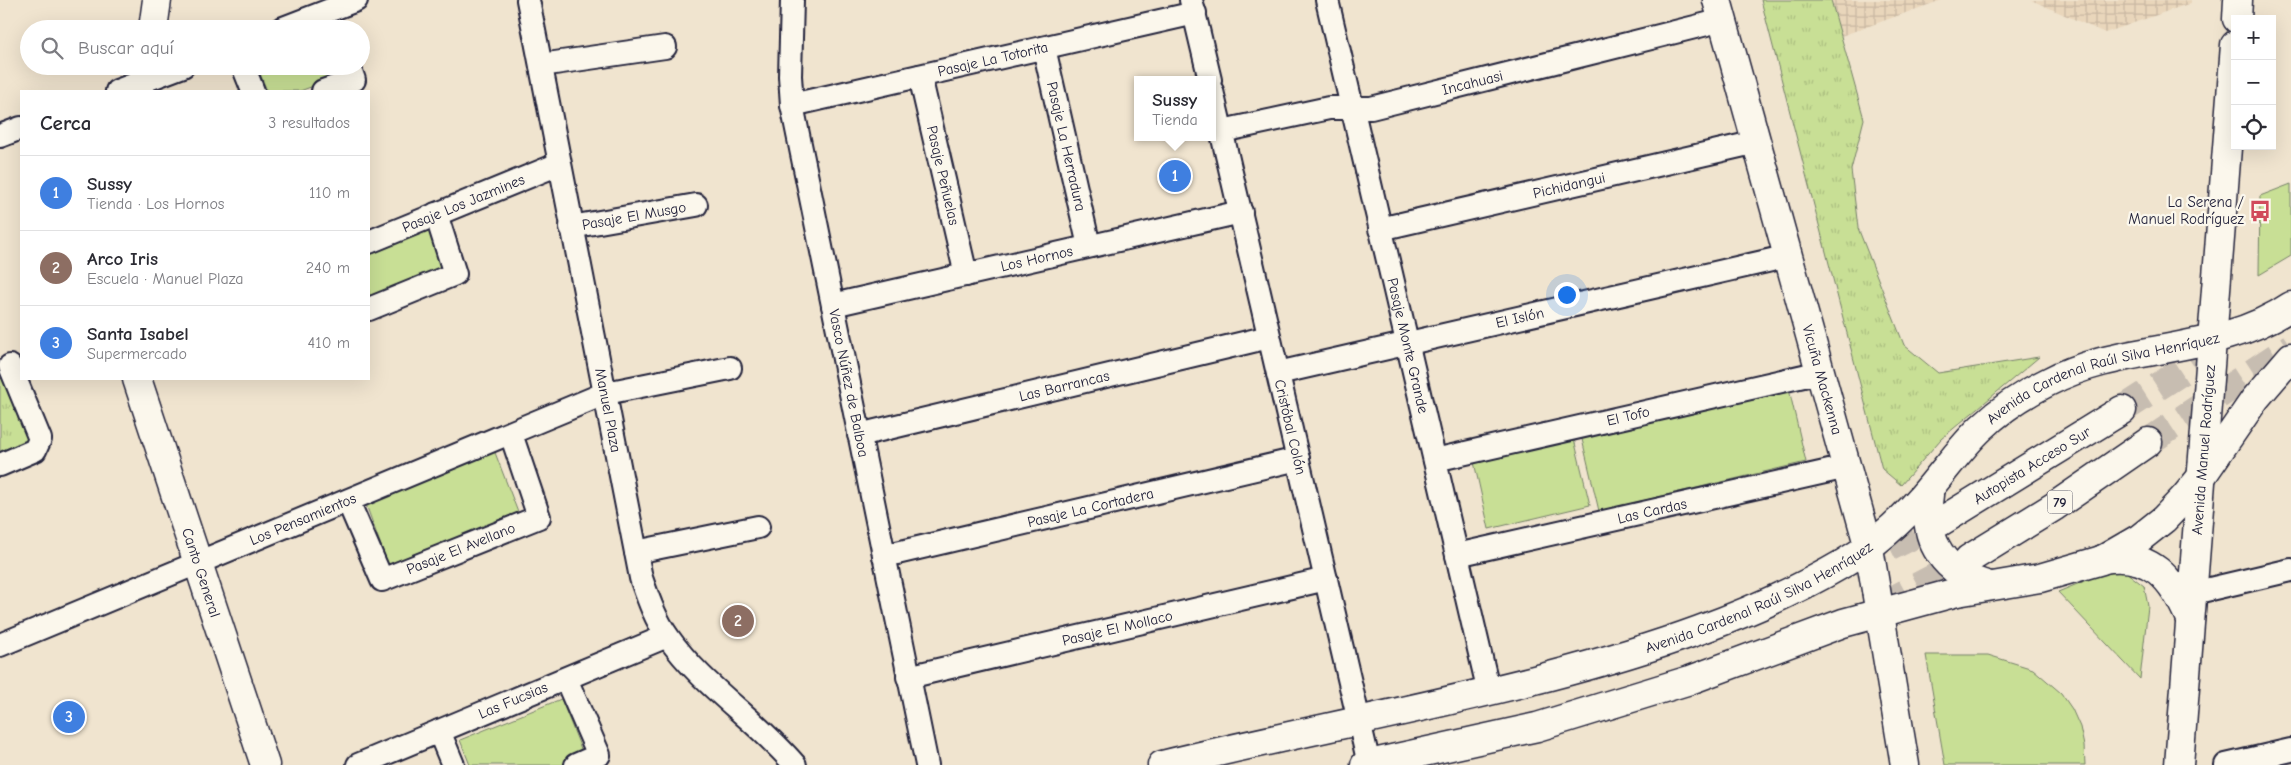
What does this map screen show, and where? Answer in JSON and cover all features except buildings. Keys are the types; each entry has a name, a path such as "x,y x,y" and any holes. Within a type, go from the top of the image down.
{"main road":[{"path":"155,20 157,0"},
{"path":"2237,15 2238,0"},
{"name":"Vicuña Mackenna","path":"1720,10 1869,548 1905,765"},
{"name":"Avenida Manuel Rodríguez","path":"2179,765 2234,60"},
{"name":"Avenida Cardenal Raúl Silva Henríquez","path":"1162,765 1489,692 1662,643 1744,612 1817,578 1869,548 1930,488 1981,429 2018,399 2051,380 2102,361 2213,340 2251,328 2291,306"},
{"path":"1367,764 1413,760 1537,727 1614,705 1708,674 1830,627 1990,586 2040,578 2102,560 2126,548 2154,528 2184,498 2202,476 2249,406 2291,357"},
{"name":"Canto General","path":"136,380 265,765"},
{"name":"Autopista Acceso Sur","path":"1940,522 2122,410"},
{"name":"79","path":"1969,559 2055,506 2148,442"},
{"path":"1930,488 1927,506 1928,523 1933,540 1941,556 1958,573 1976,582 1990,586"},
{"path":"2102,560 2129,558 2154,568 2174,586 2191,620"}],"street":[{"path":"333,19 356,0"},
{"name":"Manuel Plaza","path":"528,0 571,227 606,394 636,552 648,600 667,636 702,676 758,725 795,765"},
{"name":"Vasco Núñez de Balboa","path":"792,0 790,76 792,105 926,765"},
{"name":"Pasaje Monte Grande","path":"1327,0 1489,692"},
{"path":"1193,7 1209,76"},
{"name":"Pasaje La Totorita","path":"792,105 1044,48 1193,7"},
{"name":"Incahuasi","path":"1222,131 1329,108 1371,108 1720,10"},
{"path":"541,65 665,47"},
{"name":"Pasaje La Herradura","path":"1044,48 1089,246"},
{"path":"136,83 158,75"},
{"path":"247,75 253,90"},
{"path":"325,90 354,80 352,75"},
{"name":"Pasaje Peñuelas","path":"920,76 966,275"},
{"name":"Cristóbal Colón","path":"1216,107 1359,722 1367,764"},
{"path":"0,136 20,128"},
{"name":"Pichidangui","path":"1380,229 1757,142"},
{"name":"Pasaje Los Jazmines","path":"370,242 559,164"},
{"name":"Pasaje El Musgo","path":"571,227 696,205"},
{"name":"Los Hornos","path":"833,305 1241,212"},
{"path":"370,309 455,274 436,214"},
{"name":"El Islón","path":"1278,373 1789,256"},
{"name":"Las Barrancas","path":"859,435 1270,338"},
{"path":"0,465 35,450 40,439 10,366"},
{"name":"Los Pensamientos","path":"0,645 606,394 730,368"},
{"name":"El Tofo","path":"1435,460 1821,372"},
{"name":"Pasaje El Avellano","path":"348,501 382,580 539,517 511,434"},
{"name":"Pasaje La Cortadera","path":"884,556 1298,459"},
{"name":"Las Cardas","path":"1457,555 1847,467"},
{"path":"636,552 758,528"},
{"path":"2193,593 2291,570"},
{"name":"Pasaje El Mollaco","path":"908,677 1326,579"},
{"name":"Las Fucsias","path":"358,765 667,636"},
{"path":"566,679 599,755 576,765"},
{"path":"439,731 452,765"},
{"path":"2226,765 2291,750"}],"shaded area":[{"path":"1831,0 1942,0 1841,36"},
{"path":"2031,0 2191,0 2191,3 2105,33"}],"green space":[{"path":"1761,0 1831,0 1864,119 1851,170 1858,228 1904,345 1938,373 2039,357 1941,439 1901,485 1882,469"},
{"path":"261,75 343,75 303,90 267,90"},
{"path":"2291,184 2291,256 2259,275 2260,196"},
{"path":"429,225 445,267 370,297 370,248"},
{"path":"0,378 3,379 29,433 26,443 0,455"},
{"path":"1788,385 1806,462 1599,511 1581,435"},
{"path":"1574,439 1590,505 1489,529 1474,462"},
{"path":"494,450 519,515 388,565 364,499"},
{"path":"2126,572 2144,586 2148,606 2140,679 2058,592 2104,573"},
{"path":"1926,655 1988,655 2033,669 2061,693 2072,709 2080,727 2085,765 1945,765"},
{"path":"561,699 586,761 576,765 470,765 460,740"}],"tunnel":[{"path":"2122,410 2227,342"},
{"path":"2148,442 2291,347"},
{"path":"1852,566 1940,522"},
{"path":"1881,606 1969,559"}],"place":[{"name":"Sussy","path":"1175,176"},
{"name":"La Serena / Manuel Rodríguez","path":"2260,211"},
{"name":"Arco Iris","path":"738,621"},
{"name":"Santa Isabel","path":"69,717"}]}
